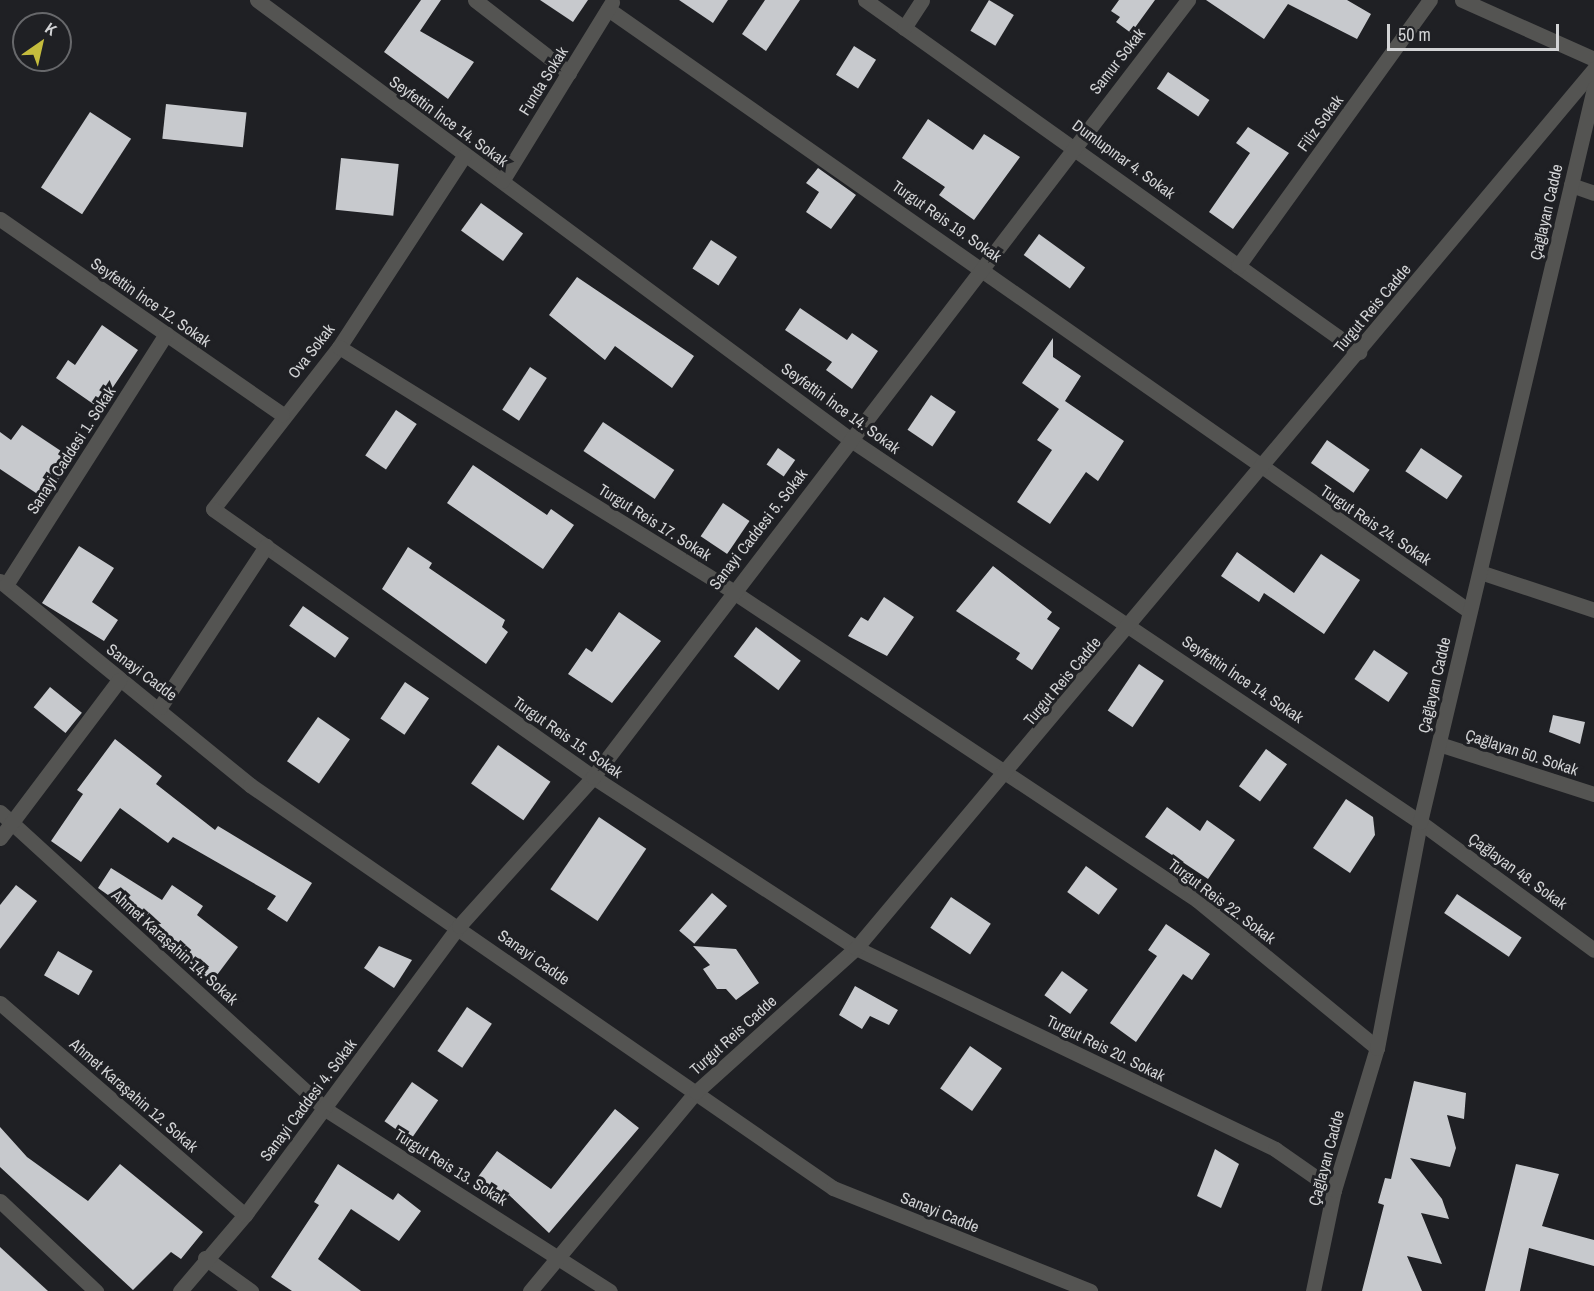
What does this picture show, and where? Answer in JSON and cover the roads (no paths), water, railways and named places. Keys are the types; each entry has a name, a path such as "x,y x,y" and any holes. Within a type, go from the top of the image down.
{"street":[{"name":"Seyfettin İnce 14. Sokak","path":"257,0 851,440 1131,625 1420,822"},
{"path":"475,0 569,73"},
{"name":"Dumlupınar 4. Sokak","path":"865,0 1075,145 1359,352"},
{"path":"904,28 922,0"},
{"name":"Samur Sokak","path":"1075,145 1188,0"},
{"name":"Filiz Sokak","path":"1238,266 1430,0"},
{"path":"1462,0 1594,59"},
{"name":"Funda Sokak","path":"501,181 610,4"},
{"name":"Turgut Reis 19. Sokak","path":"610,4 982,267 1262,469"},
{"name":"Turgut Reis Cadde","path":"530,1291 696,1092 856,948 1007,774 1594,69"},
{"name":"Çağlayan Cadde","path":"1313,1291 1334,1190 1377,1048 1420,822 1594,88"},
{"name":"Sanayi Caddesi 5. Sokak","path":"459,926 593,777 732,591 851,440 1075,145"},
{"name":"Ova Sokak","path":"266,546 213,509 282,414 339,347 465,156"},
{"path":"1571,184 1594,193"},
{"name":"Seyfettin İnce 12. Sokak","path":"0,219 282,414"},
{"name":"Sanayi Caddesi 1. Sokak","path":"3,583 166,334"},
{"name":"Turgut Reis 17. Sokak","path":"339,347 732,591 1007,774"},
{"name":"Turgut Reis 24. Sokak","path":"1262,469 1469,610"},
{"path":"160,707 266,546"},
{"name":"Turgut Reis 15. Sokak","path":"266,546 593,777 856,948"},
{"path":"1480,572 1594,610"},
{"name":"Sanayi Cadde","path":"3,583 119,680 160,707 250,785 459,926 833,1188 1065,1287 1090,1291"},
{"path":"0,838 119,680"},
{"name":"Çağlayan 50. Sokak","path":"1439,744 1594,794"},
{"name":"Turgut Reis 22. Sokak","path":"1007,774 1197,900 1377,1048"},
{"name":"Ahmet Karaşahin 14. Sokak","path":"0,812 325,1109"},
{"name":"Çağlayan 48. Sokak","path":"1420,822 1594,950"},
{"name":"Sanayi Caddesi 4. Sokak","path":"180,1291 205,1258 245,1215 459,926"},
{"name":"Turgut Reis 20. Sokak","path":"856,948 1275,1149 1334,1190"},
{"name":"Ahmet Karaşahin 12. Sokak","path":"0,1004 245,1215"},
{"name":"Turgut Reis 13. Sokak","path":"325,1109 610,1291"},
{"path":"0,1201 96,1291"},
{"path":"205,1258 251,1291"}]}
